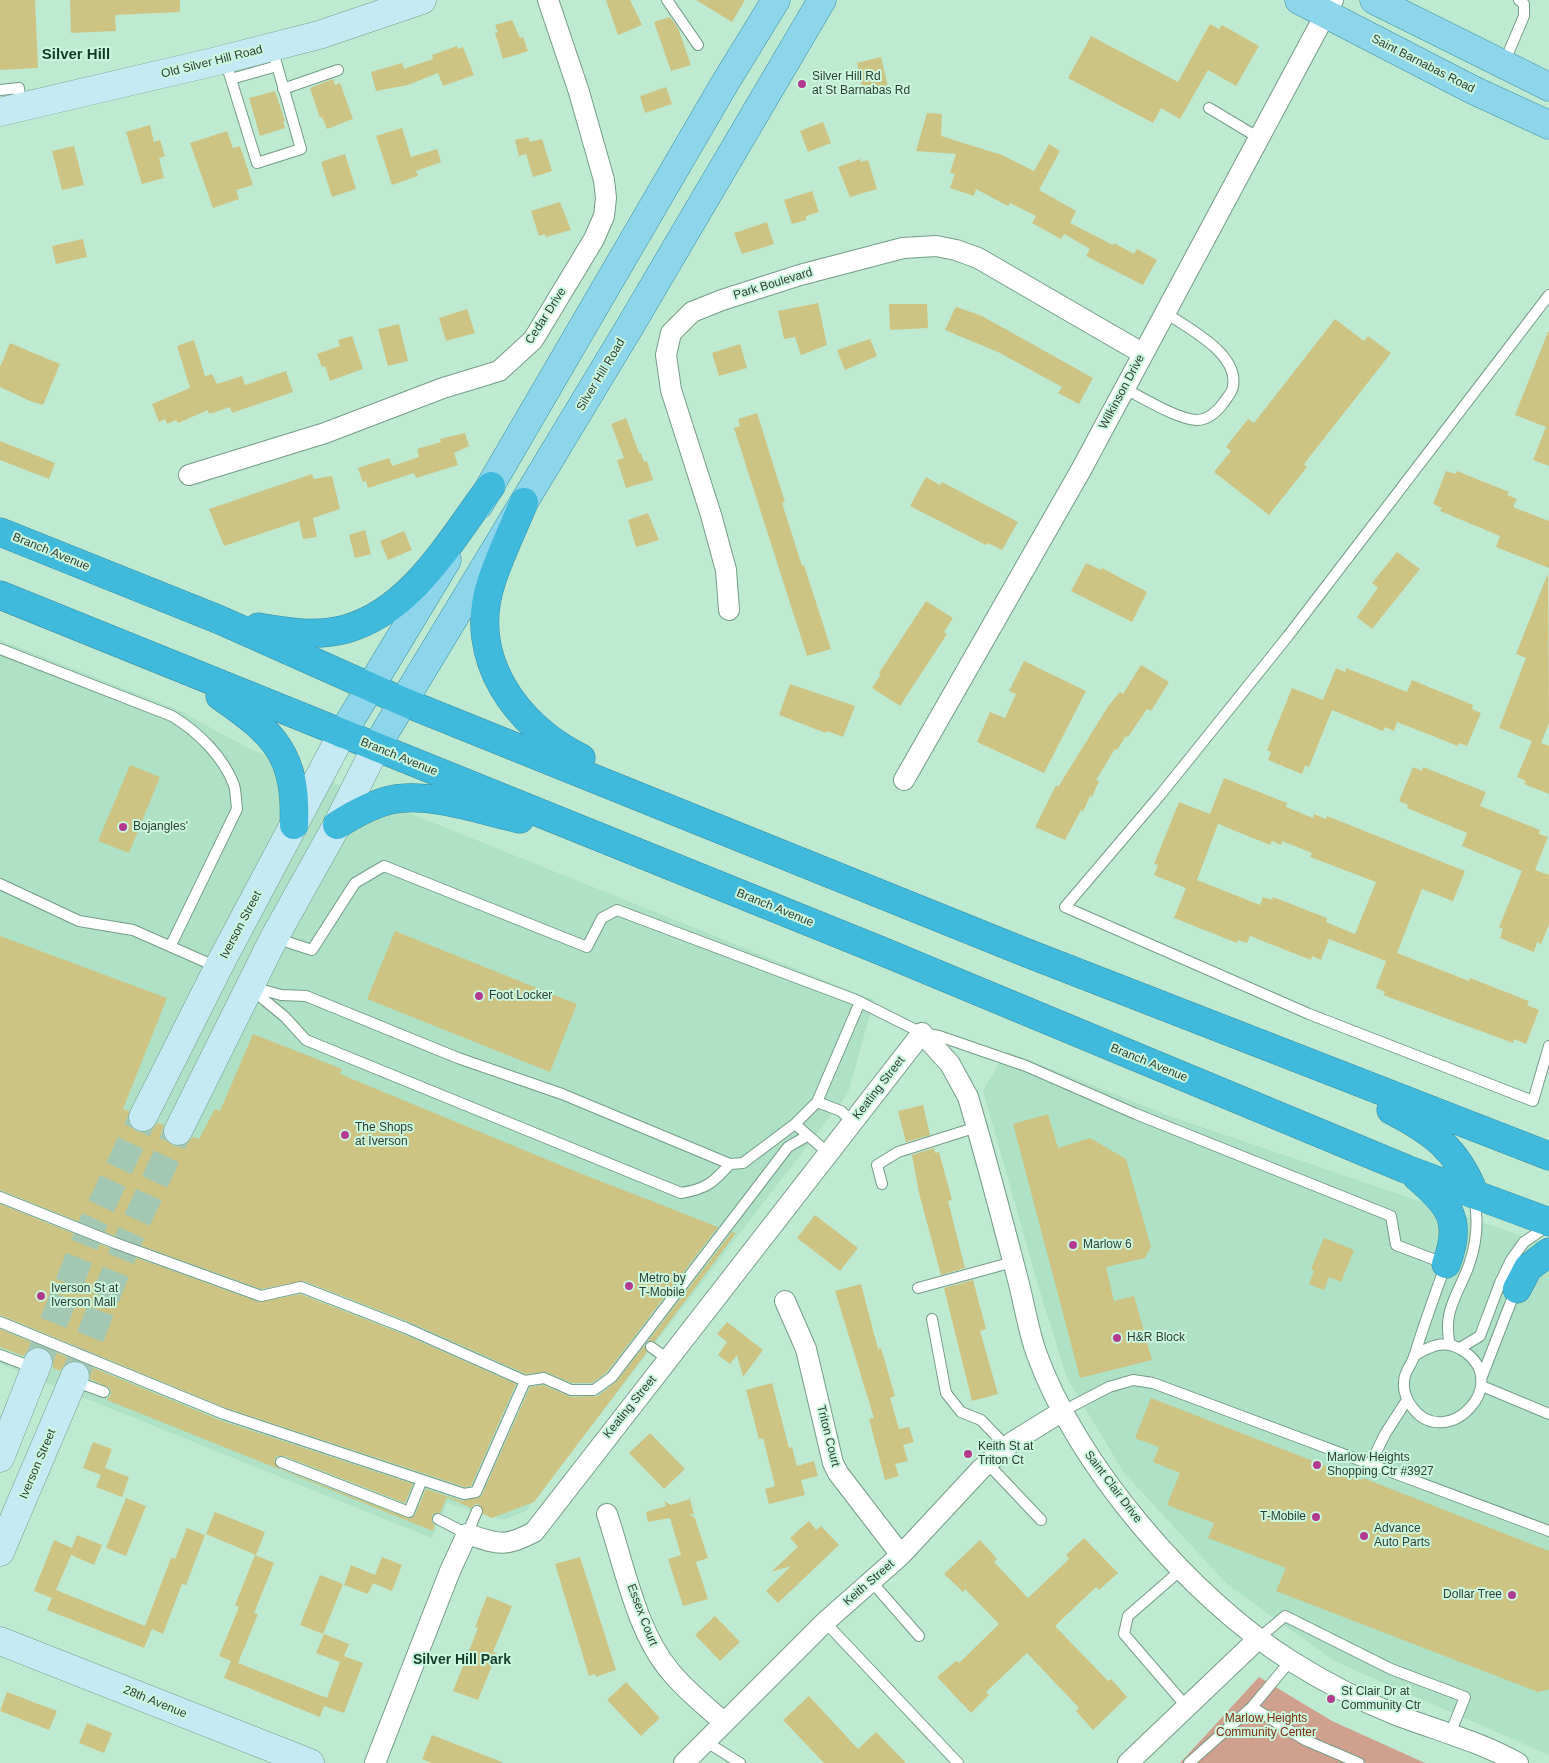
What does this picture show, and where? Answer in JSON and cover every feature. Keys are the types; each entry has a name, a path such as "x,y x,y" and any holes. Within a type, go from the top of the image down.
{"highway":[{"path":"220,620 288,632 306,633 344,629 361,623 393,605 420,581 491,486"},
{"path":"524,502 491,583 487,601 485,621 486,645 491,664 502,688 519,712 561,748 698,819"},
{"name":"Branch Avenue","path":"0,532 220,620 404,702 1002,943 1549,1156"},
{"name":"Branch Avenue","path":"0,595 611,841 1406,1168 1474,1193 1549,1224"},
{"path":"180,668 247,715 276,745 289,770 295,795 294,825"},
{"path":"337,824 366,807 406,798 431,800 479,810 611,841"},
{"path":"1288,1055 1428,1131 1453,1153 1466,1174 1474,1193"},
{"path":"1406,1168 1440,1197 1452,1215 1455,1231 1446,1264"},
{"path":"1517,1288 1528,1268 1549,1252"}],"main road":[{"name":"Old Silver Hill Road","path":"10,110 228,69 275,57 318,35 422,0"},
{"path":"342,734 491,486 725,83 776,0"},
{"name":"Silver Hill Road","path":"376,747 822,0"},
{"name":"Saint Barnabas Road","path":"1299,0 1330,7 1473,90 1549,125"},
{"path":"1374,0 1549,88"},
{"name":"Iverson Street","path":"143,1117 218,968 342,734"},
{"path":"178,1131 248,986 337,824 376,747"},
{"path":"0,1458 36,1365"},
{"name":"Iverson Street","path":"0,1552 74,1378"},
{"name":"28th Avenue","path":"0,1641 310,1763"}],"street":[{"name":"Cedar Drive","path":"190,475 325,433 443,388 499,371 533,340 594,239 604,216 606,198 604,180 579,92 548,0"},
{"name":"Wilkinson Drive","path":"904,780 1081,470 1123,388 1330,7"},
{"name":"Park Boulevard","path":"729,610 726,570 709,507 671,390 666,355 671,334 692,312 810,273 903,248 936,246 956,250 978,258 1142,353"},
{"name":"Keating Street","path":"467,1534 497,1544 514,1543 534,1532 922,1033"},
{"name":"Saint Clair Drive","path":"922,1033 938,1048 962,1083 977,1127 1035,1350 1061,1412 1100,1471 1135,1516 1182,1569 1259,1638 1290,1660 1392,1713 1482,1745 1518,1763"},
{"name":"Triton Court","path":"785,1301 806,1349 833,1463 838,1473 901,1555"},
{"name":"Keith Street","path":"684,1763 825,1622 901,1555 987,1463 1006,1446 1061,1412"},
{"name":"Essex Court","path":"608,1514 633,1594 652,1644 670,1671 723,1722"},
{"path":"375,1763 450,1571 467,1534"},
{"path":"1128,1763 1259,1638"}],"lane":[{"path":"667,0 698,46"},
{"path":"1503,66 1524,16 1523,1"},
{"path":"228,69 257,163 301,149 275,57"},
{"path":"283,89 338,70"},
{"path":"0,90 19,88 10,110"},
{"path":"1209,108 1258,138"},
{"path":"1549,295 1288,636 1161,794 1065,907 1309,1014 1533,1101 1549,1046"},
{"path":"1123,388 1183,416 1197,420 1210,417 1223,404 1234,386 1233,372 1225,356 1210,343 1164,312"},
{"path":"0,649 172,716 192,729 221,761 234,786 237,809 170,945"},
{"path":"274,938 312,950 355,883 384,866 587,947 602,918 617,910 860,1002 922,1033 939,1036 1026,1066 1146,1118 1390,1216 1396,1245 1446,1264 1417,1341 1414,1356 1405,1372 1403,1385 1407,1400 1421,1416 1436,1422 1461,1417 1475,1403 1500,1325 1517,1288"},
{"path":"0,884 79,921 134,930 218,968"},
{"path":"248,986 281,995 306,996 458,1058 562,1094 730,1164 743,1163 795,1124 817,1102 860,1002"},
{"path":"248,986 285,1017 306,1040 681,1193 698,1190 714,1182 730,1164"},
{"path":"817,1102 841,1111 852,1122"},
{"path":"795,1124 828,1153"},
{"path":"882,1184 877,1165 898,1152 977,1127"},
{"path":"0,1197 115,1244 261,1296 301,1286 406,1328 526,1381 544,1378 571,1390 594,1390 612,1377 788,1147 808,1136"},
{"path":"1474,1193 1477,1213 1477,1235 1469,1265 1447,1316 1446,1328 1455,1346 1476,1364 1482,1382 1549,1414"},
{"path":"1414,1356 1429,1346 1455,1346 1480,1336 1500,1282 1520,1248 1524,1242 1549,1224"},
{"path":"918,1288 1013,1262"},
{"path":"932,1319 946,1393 961,1412 981,1420 1006,1446"},
{"path":"0,1322 224,1414 421,1482 464,1494 476,1492 526,1381"},
{"path":"651,1347 668,1358"},
{"path":"0,1355 36,1365"},
{"path":"74,1378 104,1392"},
{"path":"1061,1412 1109,1387 1133,1380 1152,1383 1549,1531"},
{"path":"1370,1465 1385,1434 1407,1400"},
{"path":"281,1462 409,1512 421,1482"},
{"path":"987,1463 1041,1520"},
{"path":"438,1519 467,1534 477,1511"},
{"path":"1182,1569 1128,1616 1124,1634 1186,1706"},
{"path":"871,1581 920,1636"},
{"path":"1259,1638 1285,1616 1391,1669 1465,1697 1450,1734"},
{"path":"825,1622 958,1763"},
{"path":"1189,1763 1252,1707 1290,1660"},
{"path":"1252,1707 1305,1740 1359,1763"},
{"path":"705,1741 740,1763"}],"shaded area":[{"path":"0,640 174,708 250,749 874,1000 848,1093 526,1511 504,1520 447,1503 432,1538 0,1364"},
{"path":"1007,1051 1172,1117 1549,1245 1549,1755 1336,1662 1228,1585 1124,1473 1067,1378 1037,1282 983,1090"}],"green space":[{"name":"Marlow Heights Community Center","path":"1259,1677 1332,1721 1425,1763 1180,1763"}],"building":[{"path":"0,0 35,0 38,68 0,70"},
{"path":"70,0 180,0 180,12 115,15 116,31 71,33"},
{"path":"606,0 630,0 642,25 618,35"},
{"path":"696,0 745,0 732,22"},
{"path":"670,17 678,28 691,65 671,71 654,22"},
{"path":"512,20 520,38 523,37 528,51 503,59 495,33 498,32 495,25"},
{"path":"1210,24 1219,29 1222,25 1259,46 1236,86 1208,70 1180,119 1161,108 1153,123 1068,78 1091,36 1178,82"},
{"path":"457,46 458,49 463,47 474,75 443,86 438,73 408,85 376,91 371,72 402,63 404,69 433,59 432,55"},
{"path":"881,57 888,87 863,92 857,63"},
{"path":"333,79 335,85 340,83 353,119 327,129 322,117 320,118 310,88"},
{"path":"666,87 672,104 645,113 640,96"},
{"path":"275,91 285,121 283,121 285,128 260,136 249,98"},
{"path":"927,113 942,114 941,136 1002,155 1034,171 1049,144 1060,151 1039,190 1076,211 1070,223 1134,254 1137,249 1157,260 1143,285 1086,256 1090,249 1064,234 1061,239 1032,223 1036,216 1010,203 1008,206 976,189 974,196 950,188 955,174 950,173 956,154 916,151"},
{"path":"823,122 831,143 808,152 800,131"},
{"path":"150,125 154,142 160,140 165,156 159,158 164,178 142,184 126,132"},
{"path":"402,128 411,157 437,149 441,162 416,171 418,176 392,185 376,136"},
{"path":"227,131 233,148 240,146 253,185 236,190 239,199 213,208 190,143"},
{"path":"528,137 530,142 542,139 552,171 533,177 526,154 519,156 515,140"},
{"path":"74,146 84,185 62,190 52,151"},
{"path":"345,154 356,189 332,197 321,162"},
{"path":"860,159 861,162 868,160 877,189 850,197 838,167"},
{"path":"812,191 819,212 806,216 806,220 792,224 784,200"},
{"path":"560,202 571,230 546,237 545,234 539,236 531,211"},
{"path":"767,222 774,244 742,254 734,233"},
{"path":"83,239 87,257 56,264 52,246"},
{"path":"818,303 827,345 801,355 795,337 784,339 778,311"},
{"path":"889,304 927,304 928,328 890,330"},
{"path":"957,307 982,316 1093,378 1079,404 1058,393 1062,387 998,352 945,330"},
{"path":"467,309 475,333 446,341 439,318"},
{"path":"1335,319 1364,341 1368,336 1391,353 1304,464 1307,467 1269,515 1214,472 1231,451 1226,447 1248,419 1254,423"},
{"path":"399,324 408,361 388,366 378,329"},
{"path":"1548,332 1549,466 1533,460 1546,427 1515,415"},
{"path":"352,336 363,369 330,381 325,366 322,367 317,354 340,346 338,340"},
{"path":"870,339 877,356 845,370 837,350"},
{"path":"194,340 205,376 212,374 217,384 242,376 245,385 286,371 293,392 232,413 230,407 213,413 208,413 208,410 178,423 176,420 167,424 165,419 159,422 152,404 190,388 177,346"},
{"path":"10,343 60,364 43,405 0,387 0,367"},
{"path":"740,344 747,368 719,376 712,353"},
{"path":"757,413 785,502 782,503 831,649 807,656 734,428 740,426 738,419"},
{"path":"626,418 639,453 641,453 644,462 647,461 653,480 626,488 617,460 624,458 611,424"},
{"path":"465,433 469,446 454,453 458,465 416,478 414,473 368,488 366,481 363,482 358,468 389,458 392,466 419,457 417,449 441,442 440,439"},
{"path":"0,441 55,463 49,479 0,460"},
{"path":"1446,471 1455,474 1457,471 1509,492 1507,495 1517,499 1513,507 1549,521 1549,568 1496,547 1500,536 1440,511 1442,508 1433,504"},
{"path":"312,474 314,479 332,476 340,509 313,518 317,537 303,539 299,521 224,546 209,509"},
{"path":"926,477 940,485 942,482 1018,522 1002,550 988,543 986,545 910,506"},
{"path":"648,513 659,540 636,547 628,520"},
{"path":"365,530 371,554 355,558 349,535"},
{"path":"404,531 412,550 388,560 380,541"},
{"path":"1397,552 1420,569 1372,629 1357,617 1378,588 1372,583"},
{"path":"1086,563 1101,570 1102,568 1147,592 1132,622 1071,591"},
{"path":"1548,573 1549,723 1541,743 1549,746 1549,794 1524,784 1526,781 1517,777 1532,741 1499,728 1526,658 1516,654"},
{"path":"926,601 953,618 944,632 947,634 900,706 872,688 881,674 879,673"},
{"path":"1024,661 1086,691 1044,773 977,742 990,712 1005,718 1016,694 1009,691"},
{"path":"1141,665 1169,682 1151,711 1147,709 1128,737 1126,736 1117,750 1115,749 1096,780 1099,781 1092,797 1090,796 1083,812 1081,810 1065,840 1035,827 1056,785 1058,787 1109,705 1120,692 1123,694"},
{"path":"1336,668 1345,672 1346,668 1407,692 1412,680 1473,705 1472,709 1481,713 1467,746 1459,743 1458,746 1397,722 1394,731 1385,727 1383,731 1332,710 1309,767 1305,766 1302,774 1268,760 1271,752 1267,750 1292,688 1323,700"},
{"path":"790,684 855,706 843,737 827,731 826,733 779,715"},
{"path":"130,765 160,777 129,853 98,841"},
{"path":"1413,767 1422,771 1423,767 1486,792 1480,806 1540,830 1539,834 1548,837 1535,870 1549,875 1549,924 1541,944 1537,942 1534,952 1500,938 1503,929 1499,927 1522,871 1462,846 1467,833 1407,808 1408,805 1399,801"},
{"path":"1224,778 1287,803 1286,807 1313,818 1314,814 1326,819 1327,816 1465,871 1453,901 1422,889 1397,953 1469,981 1470,978 1529,1001 1527,1005 1539,1010 1526,1044 1514,1039 1513,1043 1383,995 1385,992 1376,988 1386,961 1329,939 1321,960 1312,956 1311,960 1250,936 1247,943 1238,940 1237,943 1174,918 1186,888 1154,875 1158,865 1154,864 1179,802 1210,814","holes":["1218,824 1270,845 1272,841 1281,845 1282,841 1312,853 1310,857 1376,882 1355,934 1326,922 1327,918 1273,897 1272,900 1263,897 1260,905 1197,880"]},
{"path":"395,931 577,1004 550,1072 367,999"},
{"name":"The Shops at Iverson","path":"0,936 167,998 123,1109 129,1111 130,1125 136,1131 144,1133 151,1130 158,1123 164,1125 162,1132 165,1139 172,1145 178,1147 186,1144 193,1137 199,1139 215,1109 220,1111 253,1034 342,1069 340,1074 577,1172 718,1227 607,1372 592,1383 572,1383 546,1372 526,1374 409,1322 304,1281 261,1289 117,1237 0,1190"},
{"path":"923,1105 930,1135 906,1142 898,1111"},
{"name":"Marlow 6","path":"1048,1114 1058,1148 1090,1138 1126,1159 1151,1247 1145,1258 1106,1267 1114,1301 1134,1296 1152,1360 1080,1378 1013,1124"},
{"path":"934,1148 935,1153 939,1152 952,1200 948,1201 965,1268 941,1275 919,1193 912,1155"},
{"path":"0,1204 112,1249 259,1302 300,1294 403,1334 516,1384 471,1486 465,1487 226,1408 0,1315"},
{"path":"815,1215 858,1248 840,1271 797,1238"},
{"path":"732,1232 736,1233 655,1341 648,1341"},
{"path":"1324,1238 1354,1250 1341,1282 1329,1277 1324,1290 1309,1284 1314,1271 1311,1269"},
{"path":"973,1280 986,1329 980,1331 998,1394 972,1401 944,1288"},
{"path":"861,1284 878,1349 881,1348 895,1396 890,1398 899,1429 909,1427 914,1442 903,1445 908,1461 895,1464 899,1476 885,1480 869,1419 874,1418 835,1291"},
{"path":"727,1322 763,1350 743,1377 737,1355 730,1364 718,1355 727,1342 717,1334"},
{"path":"0,1329 77,1361 66,1363 60,1371 53,1368 53,1360 50,1353 43,1347 35,1347 23,1356 0,1347"},
{"path":"644,1346 647,1352 534,1502 492,1518 483,1514 480,1505 476,1504 471,1508 447,1497 440,1513 435,1513 432,1516 432,1522 435,1525 433,1531 107,1400 111,1394 110,1388 90,1379 90,1374 84,1364 222,1421 413,1484 405,1503 284,1456 277,1456 274,1460 278,1468 410,1519 415,1515 426,1489 462,1501 481,1497 530,1387 543,1385 571,1397 598,1396 617,1381"},
{"path":"772,1383 789,1448 792,1447 797,1466 814,1461 818,1476 801,1480 805,1495 769,1504 765,1489 775,1486 763,1438 759,1439 746,1390"},
{"path":"1151,1398 1549,1551 1549,1689 1538,1692 1276,1591 1286,1568 1208,1538 1214,1523 1167,1505 1180,1473 1153,1462 1159,1447 1135,1438"},
{"path":"650,1433 685,1469 664,1489 629,1453"},
{"path":"93,1442 112,1449 105,1468 129,1477 122,1497 96,1487 101,1475 83,1468"},
{"path":"126,1498 146,1506 126,1556 106,1548"},
{"path":"690,1499 694,1514 689,1514 695,1518 708,1558 696,1562 708,1599 683,1606 668,1559 681,1555 670,1518 648,1522 646,1512 666,1506 664,1501 671,1505"},
{"path":"215,1512 265,1532 256,1555 206,1534"},
{"path":"809,1521 816,1530 821,1526 839,1545 778,1603 766,1591 791,1566 771,1572 798,1547 790,1538"},
{"path":"187,1528 205,1535 186,1585 182,1584 163,1634 152,1629 144,1648 47,1610 52,1598 34,1591 54,1540 72,1548 77,1535 102,1545 94,1565 71,1555 56,1590 145,1626 171,1558 175,1559"},
{"path":"1084,1538 1118,1573 1099,1590 1096,1587 1055,1626 1108,1681 1111,1679 1127,1697 1093,1730 1076,1711 1079,1708 1027,1653 986,1692 989,1695 971,1713 937,1677 956,1661 959,1663 999,1624 965,1589 963,1592 944,1574 980,1540 997,1559 994,1562 1028,1598 1069,1559 1066,1555"},
{"path":"255,1555 274,1563 254,1613 258,1614 238,1663 327,1698 340,1662 316,1653 324,1634 349,1644 344,1656 363,1663 344,1713 324,1706 320,1717 224,1678 231,1661 219,1656 239,1607 235,1605"},
{"path":"382,1557 402,1565 392,1591 373,1583 368,1594 344,1585 351,1565 375,1575"},
{"path":"580,1557 616,1670 596,1677 595,1674 589,1676 555,1564"},
{"path":"320,1575 343,1584 323,1634 300,1625"},
{"path":"487,1596 512,1606 493,1652 497,1653 478,1700 453,1691 478,1628 475,1627"},
{"path":"715,1616 740,1642 720,1661 695,1635"},
{"path":"626,1682 660,1718 641,1736 607,1700"},
{"path":"7,1692 57,1711 49,1730 0,1711"},
{"path":"809,1696 858,1749 876,1732 906,1763 824,1763 783,1720"},
{"path":"87,1723 112,1733 104,1753 79,1743"},
{"path":"432,1735 502,1763 432,1763 422,1759"}],"tunnel":[{"path":"38,1362 91,1228 143,1117"},
{"path":"75,1376 128,1240 178,1131"}],"place":[{"name":"Silver Hill Rd at St Barnabas Rd","path":"802,84"},
{"name":"Bojangles'","path":"123,827"},
{"name":"Foot Locker","path":"479,996"},
{"name":"The Shops at Iverson","path":"345,1135"},
{"name":"Marlow 6","path":"1073,1245"},
{"name":"Metro by T-Mobile","path":"629,1286"},
{"name":"Iverson St at Iverson Mall","path":"41,1296"},
{"name":"H&R Block","path":"1117,1338"},
{"name":"Keith St at Triton Ct","path":"968,1454"},
{"name":"Marlow Heights Shopping Ctr #3927","path":"1317,1465"},
{"name":"T-Mobile","path":"1316,1517"},
{"name":"Advance Auto Parts","path":"1364,1536"},
{"name":"Dollar Tree","path":"1512,1595"},
{"name":"St Clair Dr at Community Ctr","path":"1331,1699"}],"district":[{"name":"Silver Hill","path":"76,55"},
{"name":"Silver Hill Park","path":"462,1660"}]}
